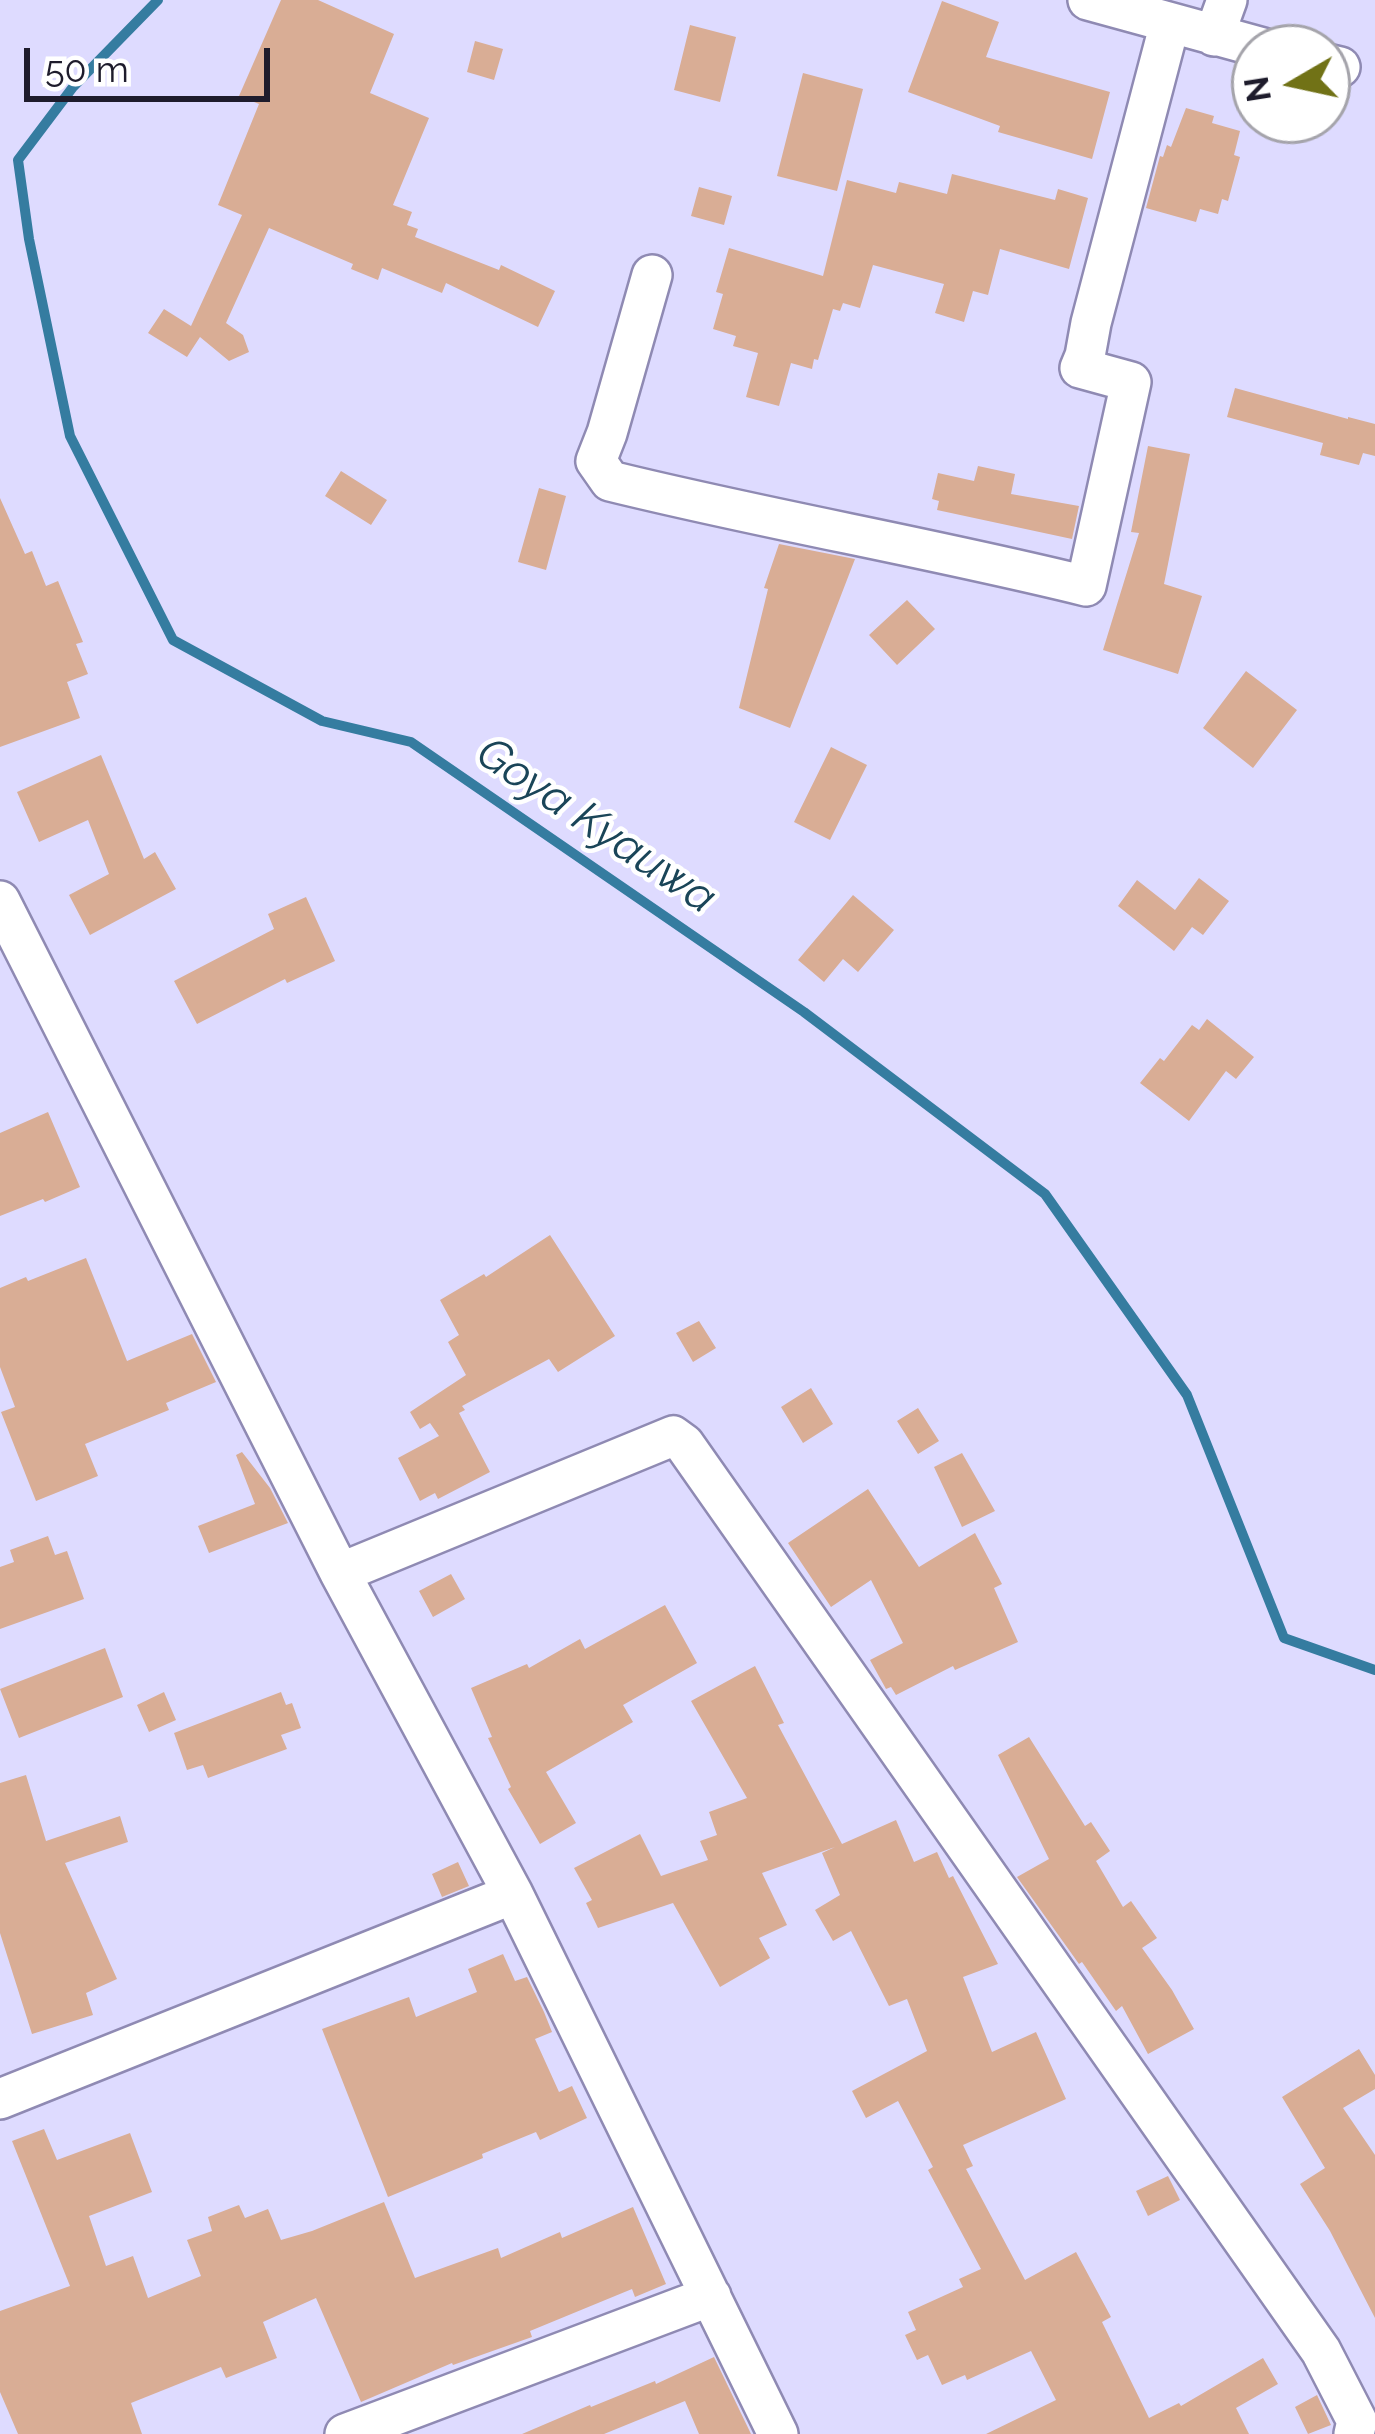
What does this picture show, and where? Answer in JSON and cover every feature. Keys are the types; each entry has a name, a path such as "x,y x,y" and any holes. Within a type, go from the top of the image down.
{"street":[{"path":"1088,0 1170,23 1221,18"},
{"path":"652,275 596,461 610,481 1086,586 1131,382 1080,368 1170,23"},
{"path":"0,901 15,965 512,1894 778,2434"},
{"path":"340,1574 673,1436 684,1444 1321,2351 1357,2421 1354,2434"},
{"path":"0,2099 512,1894"},
{"path":"345,2434 711,2296"}],"building":[{"path":"281,0 318,0 394,34 370,93 429,118 393,205 412,212 407,225 418,229 415,237 499,270 501,265 555,291 538,327 446,283 442,293 382,268 378,280 351,269 353,264 269,228 226,323 243,335 249,352 229,361 200,337 187,357 148,333 164,309 191,326 242,215 218,205 259,104 239,96"},
{"path":"942,1 999,22 986,57 1110,92 1092,159 998,132 1000,126 908,92"},
{"path":"690,25 736,37 720,102 674,90"},
{"path":"475,41 503,49 494,80 467,72"},
{"path":"803,73 863,89 837,191 777,176"},
{"path":"1186,108 1214,116 1212,123 1231,128 1231,144 1237,144 1234,155 1240,157 1228,201 1222,199 1218,214 1200,209 1196,222 1146,208 1160,156 1167,145 1171,147"},
{"path":"952,174 1055,200 1058,189 1088,198 1069,269 1000,249 988,295 973,291 964,322 935,313 944,284 873,265 860,308 843,303 840,311 833,309 812,369 791,363 779,406 746,397 758,353 733,346 736,336 713,329 723,294 716,292 729,248 823,276 847,180 896,193 899,182 947,194"},
{"path":"699,187 732,196 724,225 691,216"},
{"path":"1235,388 1375,424 1375,456 1363,453 1359,465 1320,455 1323,443 1227,417"},
{"path":"1148,446 1190,454 1164,584 1202,596 1178,674 1103,650 1139,533 1131,532"},
{"path":"978,466 1015,474 1011,494 1079,506 1072,539 937,510 939,501 932,499 938,473 974,481"},
{"path":"341,471 387,500 371,525 325,496"},
{"path":"539,488 566,496 546,570 518,562"},
{"path":"0,498 25,554 32,551 46,586 58,581 83,642 76,644 88,674 67,682 80,718 0,747"},
{"path":"779,544 855,559 790,728 739,708 768,589 764,588"},
{"path":"907,600 935,629 897,665 869,635"},
{"path":"1246,671 1297,710 1253,768 1203,728"},
{"path":"831,747 867,765 830,840 794,822"},
{"path":"101,755 144,859 155,852 176,889 90,935 69,895 109,874 88,820 39,842 17,792"},
{"path":"1199,878 1229,901 1203,935 1192,927 1174,951 1118,906 1137,880 1175,910"},
{"path":"853,895 894,930 858,972 843,959 824,982 798,960"},
{"path":"306,897 335,961 287,983 285,979 197,1024 174,981 274,929 268,914"},
{"path":"1207,1019 1254,1057 1236,1079 1226,1071 1189,1121 1140,1083 1192,1025 1199,1030"},
{"path":"48,1112 80,1187 0,1216 0,1133"},
{"path":"550,1235 615,1336 558,1372 549,1359 462,1406 465,1410 459,1413 490,1472 438,1499 435,1493 420,1501 398,1458 439,1436 430,1423 420,1429 410,1412 466,1375 448,1342 459,1335 440,1300 486,1277"},
{"path":"86,1258 127,1361 192,1334 216,1382 166,1403 169,1410 85,1444 98,1476 36,1501 1,1412 15,1407 0,1367 0,1288"},
{"path":"699,1321 716,1348 693,1362 676,1333"},
{"path":"811,1388 833,1424 803,1443 781,1407"},
{"path":"918,1408 939,1441 918,1454 897,1421"},
{"path":"242,1452 270,1488 288,1523 209,1553 198,1526 255,1504 236,1455"},
{"path":"962,1453 995,1511 962,1527 934,1467"},
{"path":"868,1489 919,1567 975,1533 1002,1584 994,1588 1018,1642 955,1670 953,1666 896,1695 891,1687 886,1689 870,1660 903,1643 871,1580 831,1607 788,1543"},
{"path":"48,1536 55,1555 67,1551 84,1599 0,1629 0,1567 14,1562 10,1550"},
{"path":"451,1574 465,1599 433,1617 419,1591"},
{"path":"665,1605 697,1663 623,1705 633,1722 546,1772 576,1823 540,1844 508,1789 471,1688 527,1664 529,1668 580,1639 585,1649"},
{"path":"105,1648 123,1697 19,1738 0,1689"},
{"path":"755,1666 784,1723 778,1725 842,1844 896,1820 914,1862 937,1852 998,1964 963,1977 992,2052 1036,2032 1066,2099 963,2145 973,2166 966,2169 1025,2280 1076,2252 1111,2317 1102,2322 1149,2418 1181,2406 1263,2358 1278,2384 1236,2408 1249,2434 986,2434 1056,2400 1031,2351 967,2380 965,2375 942,2385 928,2355 917,2360 905,2335 916,2330 908,2312 963,2287 959,2279 981,2269 928,2170 933,2167 898,2101 866,2118 852,2091 927,2051 907,1999 889,2006 851,1931 833,1941 815,1910 840,1895 822,1853 835,1847 762,1873 787,1925 759,1938 770,1958 720,1987 673,1903 598,1928 586,1903 592,1900 574,1868 640,1834 661,1876 708,1860 700,1841 717,1835 709,1812 747,1798 691,1701"},
{"path":"164,1692 176,1720 149,1732 137,1705"},
{"path":"281,1692 286,1705 292,1703 301,1728 281,1735 287,1749 208,1778 203,1765 187,1770 174,1733"},
{"path":"1029,1737 1085,1826 1091,1822 1110,1851 1096,1861 1123,1907 1131,1901 1157,1938 1142,1948 1194,2029 1148,2054 1122,2006 1116,2011 1017,1877 1049,1859 998,1755"},
{"path":"26,1775 46,1841 120,1816 128,1842 65,1863 117,1979 86,1993 93,2015 32,2034 0,1933 0,1783"},
{"path":"458,1862 469,1886 442,1897 432,1874"},
{"path":"503,1954 515,1981 527,1977 544,2012 552,2032 535,2039 559,2092 572,2086 587,2118 540,2140 536,2132 388,2197 322,2029 409,1997 416,2017 477,1992 468,1969"},
{"path":"1359,2049 1375,2075 1375,2089 1343,2108 1375,2155 1375,2318 1300,2184 1325,2168 1282,2097"},
{"path":"44,2129 57,2160 130,2133 152,2192 89,2216 106,2266 133,2256 148,2298 201,2276 187,2240 212,2231 208,2217 239,2205 245,2218 268,2209 281,2240 384,2202 415,2278 498,2248 501,2258 633,2207 666,2284 635,2297 632,2289 530,2331 532,2337 452,2363 361,2402 316,2298 263,2322 277,2358 226,2378 221,2367 131,2403 142,2434 18,2434 0,2392 0,2311 70,2286 12,2141"},
{"path":"1168,2176 1180,2200 1148,2216 1136,2191"},
{"path":"714,2357 751,2434 699,2434 685,2401 604,2434 522,2434 656,2384"},
{"path":"1317,2395 1331,2425 1308,2434 1295,2407"}],"waterway":[{"name":"Goya Kyauwa","path":"158,0 73,87 18,160 29,239 70,436 173,640 322,721 411,742 804,1012 1045,1194 1187,1395 1284,1638 1375,1670"}]}
